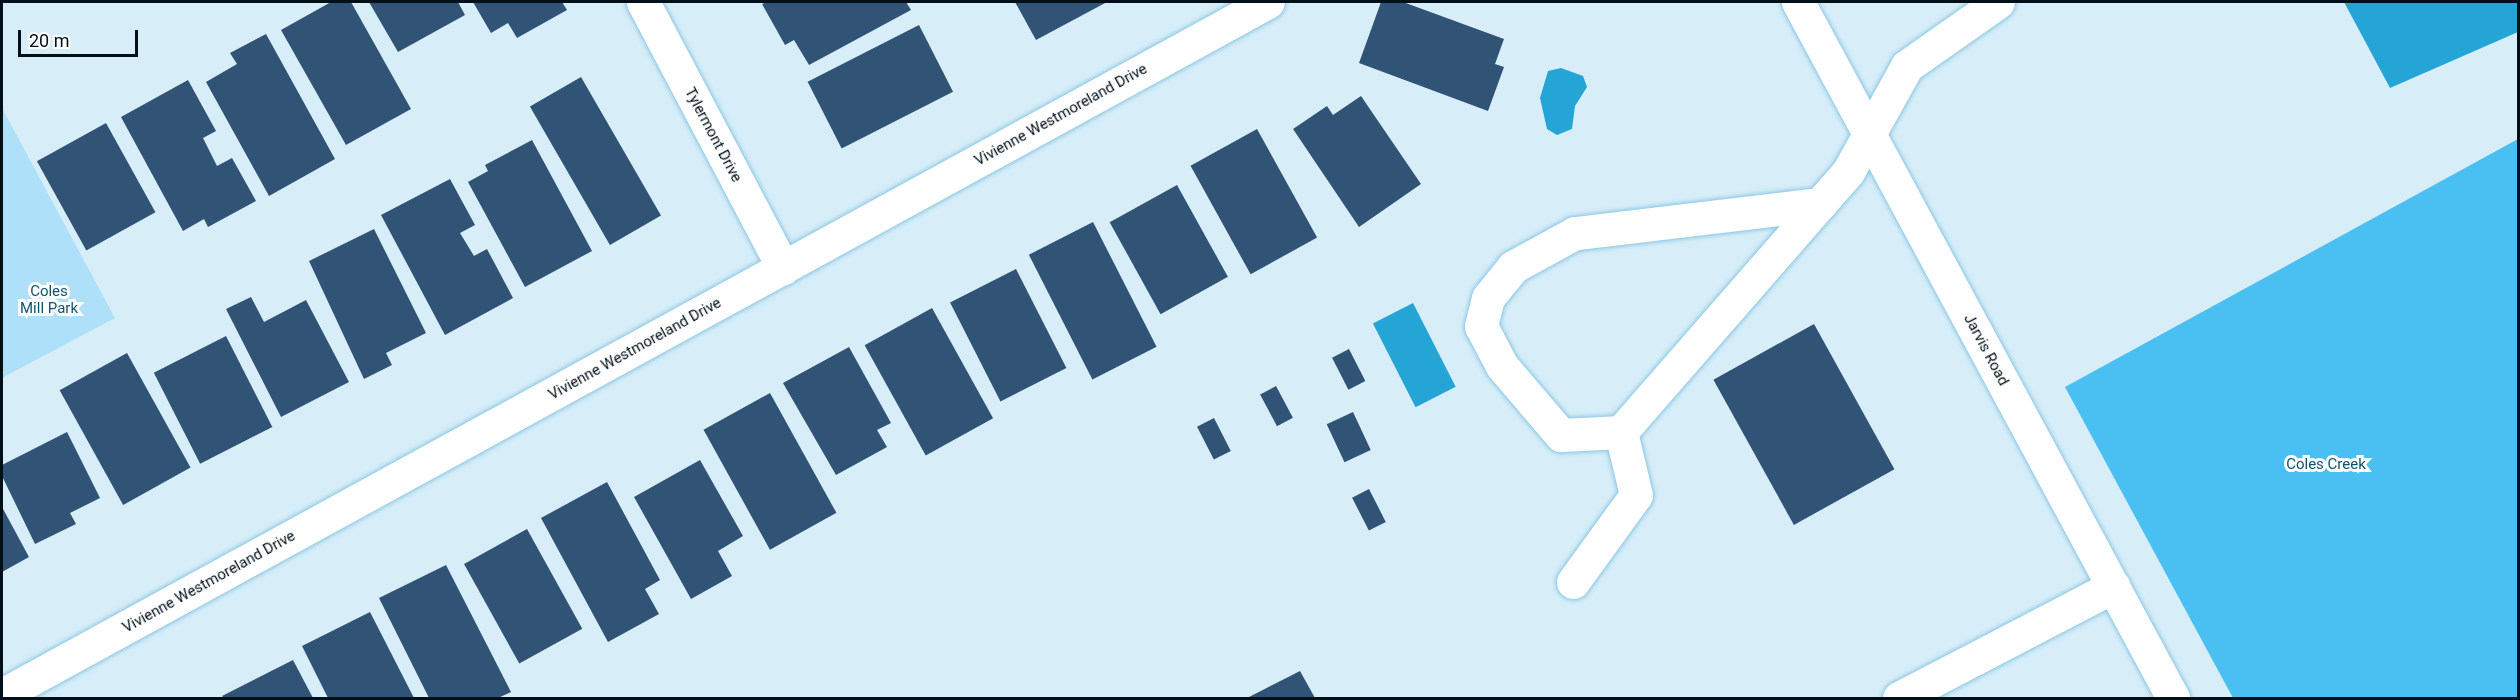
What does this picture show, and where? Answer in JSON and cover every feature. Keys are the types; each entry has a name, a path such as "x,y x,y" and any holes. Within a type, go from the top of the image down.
{"street":[{"name":"Tylermont Drive","path":"643,2 783,268"},
{"name":"Vivienne Westmoreland Drive","path":"2,695 1268,2"},
{"name":"Jarvis Road","path":"1798,2 2173,699"},
{"path":"1820,204 1575,233 1513,267 1488,298 1481,326 1502,366 1561,435 1621,432 1848,172 1907,66 1998,2"},
{"path":"1573,582 1636,495 1621,432"},
{"path":"1899,699 2114,586"}],"green space":[{"name":"Coles Mill Park","path":"2,108 115,318 2,378"},
{"name":"Coles Creek","path":"2518,139 2518,698 2233,698 2065,387"}],"shaded area":[{"path":"2344,2 2518,2 2518,32 2390,88"},
{"path":"1561,68 1583,76 1587,87 1575,106 1572,129 1557,135 1547,129 1540,98 1548,71"},
{"path":"1413,303 1456,387 1416,407 1373,323"}],"building":[{"path":"331,2 351,2 411,109 346,145 281,30"},
{"path":"369,2 458,2 465,15 398,52"},
{"path":"473,2 562,2 567,10 517,38 508,23 491,33"},
{"path":"767,2 906,2 911,10 809,65 794,40 785,45 762,4"},
{"path":"1015,2 1107,2 1036,40"},
{"path":"1381,2 1403,2 1504,39 1495,64 1504,67 1488,111 1359,63"},
{"path":"919,25 953,92 842,149 808,82"},
{"path":"266,34 335,159 269,196 206,82 237,64 230,53"},
{"path":"581,77 661,216 610,245 530,107"},
{"path":"188,80 216,131 203,138 217,166 232,158 256,201 208,227 204,219 183,231 121,117"},
{"path":"1361,96 1421,184 1359,227 1293,129 1327,106 1333,115"},
{"path":"106,123 155,212 86,251 37,161"},
{"path":"1257,129 1317,237 1251,274 1191,166"},
{"path":"532,140 592,251 525,287 468,182 488,171 485,165"},
{"path":"450,179 475,225 460,233 474,256 487,249 513,298 445,335 381,215"},
{"path":"1177,185 1228,277 1161,314 1110,222"},
{"path":"1093,222 1157,347 1092,379 1029,255"},
{"path":"374,229 426,333 386,353 392,365 364,379 309,261"},
{"path":"1016,269 1066,368 1000,401 950,303"},
{"path":"251,297 264,322 306,300 349,382 281,417 226,309"},
{"path":"932,308 993,418 926,456 865,345"},
{"path":"1814,324 1894,469 1794,525 1713,380"},
{"path":"226,336 272,427 200,464 154,373"},
{"path":"849,347 891,423 877,430 887,447 836,475 783,383"},
{"path":"1349,349 1365,381 1348,390 1332,358"},
{"path":"127,353 191,468 123,505 60,390"},
{"path":"1276,386 1293,418 1277,426 1260,394"},
{"path":"770,393 836,513 770,550 704,430"},
{"path":"1353,412 1371,450 1344,462 1327,424"},
{"path":"1214,418 1231,451 1214,460 1197,427"},
{"path":"67,432 100,498 70,513 76,524 35,544 2,476 2,465"},
{"path":"700,460 743,536 718,551 732,576 691,599 634,497"},
{"path":"607,482 660,580 645,589 659,614 608,642 541,518"},
{"path":"1369,489 1386,522 1369,531 1352,498"},
{"path":"2,507 29,557 2,572"},
{"path":"527,529 582,629 519,664 464,564"},
{"path":"446,565 511,692 498,698 429,698 379,598"},
{"path":"370,612 414,698 328,698 302,646"},
{"path":"293,660 313,698 224,698 222,696"},
{"path":"1300,671 1315,698 1247,698"}]}
